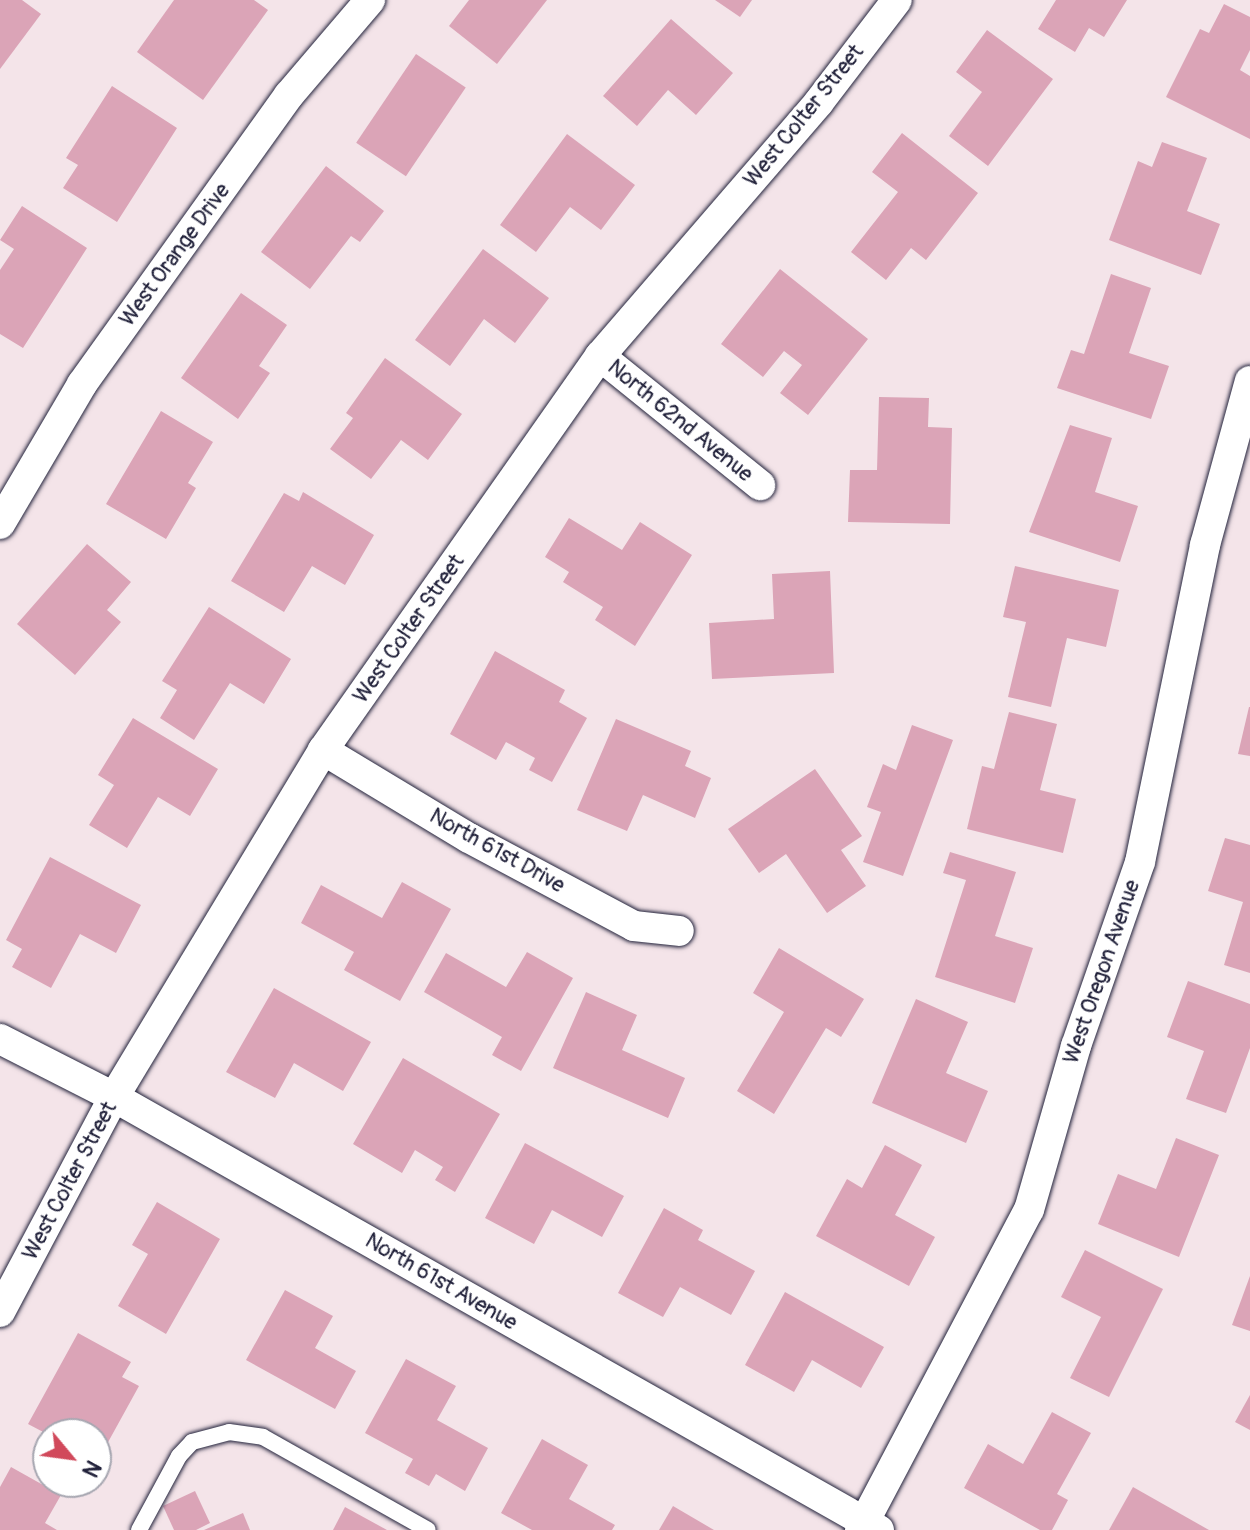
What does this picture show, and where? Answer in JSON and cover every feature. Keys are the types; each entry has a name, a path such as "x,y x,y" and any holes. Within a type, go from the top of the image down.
{"street":[{"name":"West Orange Drive","path":"0,524 82,384 289,95 370,0"},
{"name":"West Colter Street","path":"0,1312 114,1097 323,750 600,356 819,102 897,0"},
{"name":"North 62nd Avenue","path":"600,356 760,485"},
{"name":"West Oregon Avenue","path":"868,1527 1029,1210 1076,1046 1140,862 1205,545 1250,381"},
{"name":"North 61st Drive","path":"323,750 469,838 634,926 679,931"},
{"name":"North 61st Avenue","path":"0,1039 114,1097 868,1527"}],"lane":[{"path":"139,1530 179,1456 192,1442 229,1432 263,1437 428,1530"}],"building":[{"path":"0,0 22,0 41,14 0,69"},
{"path":"174,0 254,0 268,10 203,100 137,52"},
{"path":"469,0 547,0 497,64 449,26"},
{"path":"715,0 752,0 740,17"},
{"path":"1056,0 1127,0 1104,37 1089,28 1075,52 1038,29"},
{"path":"1224,4 1250,17 1250,50 1240,70 1250,76 1250,139 1166,97 1200,29 1209,33"},
{"path":"671,19 733,73 696,115 668,90 637,126 603,96"},
{"path":"987,30 1053,79 988,166 949,136 982,92 956,72"},
{"path":"416,54 466,88 406,176 356,143"},
{"path":"112,86 177,128 117,222 63,188 78,165 66,158"},
{"path":"902,133 978,193 926,260 911,248 886,280 851,252 898,192 872,172"},
{"path":"567,134 635,185 601,230 570,207 536,252 500,225"},
{"path":"1162,142 1207,158 1187,211 1220,224 1201,275 1109,240 1138,161 1152,167"},
{"path":"326,166 384,211 360,242 351,236 310,289 261,252"},
{"path":"22,206 87,248 23,348 0,334 0,270 14,249 0,240"},
{"path":"483,249 549,298 515,343 484,319 450,366 415,340"},
{"path":"780,269 868,339 808,415 780,393 802,365 784,351 763,377 721,344"},
{"path":"1111,274 1151,288 1129,353 1169,366 1151,419 1057,388 1071,350 1084,354"},
{"path":"241,293 287,325 259,366 270,373 238,419 181,378"},
{"path":"385,358 462,414 428,460 401,440 371,479 330,449 353,418 346,413"},
{"path":"879,397 929,398 928,427 952,428 950,524 848,522 850,470 877,470"},
{"path":"161,411 213,442 188,483 196,488 166,539 106,504"},
{"path":"1070,425 1112,438 1095,492 1138,506 1120,562 1029,532"},
{"path":"303,492 374,535 345,585 312,566 284,612 231,581 284,493 299,501"},
{"path":"569,518 622,550 640,522 692,555 635,646 595,620 603,607 563,582 569,572 545,557"},
{"path":"87,544 131,582 107,610 121,622 75,675 17,624"},
{"path":"1015,566 1119,590 1106,647 1067,638 1051,707 1008,697 1026,622 1003,617"},
{"path":"830,571 834,673 712,679 709,623 774,619 772,574"},
{"path":"209,607 291,659 264,704 230,683 194,740 160,718 177,690 162,681"},
{"path":"495,651 565,690 559,702 587,718 552,782 529,770 535,758 506,742 496,760 450,734"},
{"path":"1250,707 1250,756 1238,754"},
{"path":"1009,712 1057,724 1040,790 1076,799 1063,853 967,829 982,766 994,769"},
{"path":"133,718 218,769 190,816 158,797 127,848 89,825 114,785 98,775"},
{"path":"616,719 691,751 685,766 711,778 695,818 643,795 627,831 577,810"},
{"path":"912,725 953,740 903,876 863,862 881,812 867,807 883,764 896,770"},
{"path":"815,769 862,836 841,850 866,886 827,913 786,854 759,873 728,829"},
{"path":"1225,838 1250,845 1250,973 1224,965 1243,902 1208,891"},
{"path":"950,852 1016,872 995,936 1033,948 1015,1003 935,977 966,880 943,873"},
{"path":"50,857 141,905 116,953 80,934 51,988 12,967 22,949 6,940"},
{"path":"402,882 451,909 400,1001 344,970 354,952 301,923 321,885 382,918"},
{"path":"779,948 864,999 841,1037 826,1028 774,1114 737,1091 784,1012 753,993"},
{"path":"527,952 573,978 521,1071 492,1055 502,1037 424,992 446,953 506,987"},
{"path":"1188,981 1250,1004 1250,1048 1226,1113 1186,1099 1204,1051 1167,1037"},
{"path":"274,988 371,1042 343,1091 294,1063 275,1098 226,1072"},
{"path":"586,992 637,1015 622,1050 685,1078 668,1118 553,1068"},
{"path":"916,999 968,1022 946,1073 988,1091 966,1143 872,1103"},
{"path":"403,1058 500,1114 455,1192 435,1180 443,1167 415,1150 402,1173 353,1144"},
{"path":"1176,1138 1219,1155 1179,1257 1098,1224 1118,1174 1156,1189"},
{"path":"525,1143 624,1196 602,1237 552,1210 534,1244 485,1218"},
{"path":"885,1145 922,1165 895,1215 935,1237 909,1286 816,1236 847,1179 862,1188"},
{"path":"157,1202 220,1239 166,1334 118,1306 148,1254 132,1245"},
{"path":"664,1208 703,1230 698,1240 755,1271 731,1315 680,1287 663,1317 618,1293"},
{"path":"1085,1250 1163,1289 1109,1397 1070,1378 1101,1317 1061,1297"},
{"path":"1250,1276 1250,1331 1232,1325"},
{"path":"285,1290 333,1316 315,1348 356,1371 335,1409 246,1360"},
{"path":"785,1292 884,1347 861,1388 812,1360 794,1392 745,1365"},
{"path":"78,1333 131,1362 122,1377 139,1386 112,1435 112,1418 32,1418 32,1426 28,1424"},
{"path":"406,1359 456,1386 437,1420 488,1448 465,1491 436,1474 429,1486 405,1473 413,1459 365,1433"},
{"path":"1250,1395 1250,1430 1235,1422"},
{"path":"1052,1412 1091,1433 1057,1494 1068,1500 1052,1530 1040,1530 964,1488 988,1444 1023,1464"},
{"path":"542,1439 588,1465 569,1499 615,1525 612,1530 532,1530 501,1513"},
{"path":"11,1467 32,1479 32,1498 59,1498 45,1523 57,1530 0,1530 0,1487"},
{"path":"1133,1487 1209,1530 1109,1530"},
{"path":"195,1491 210,1523 196,1530 174,1530 163,1506"},
{"path":"673,1506 714,1530 659,1530"},
{"path":"345,1507 387,1530 333,1530"},
{"path":"243,1513 250,1530 204,1530"}]}
